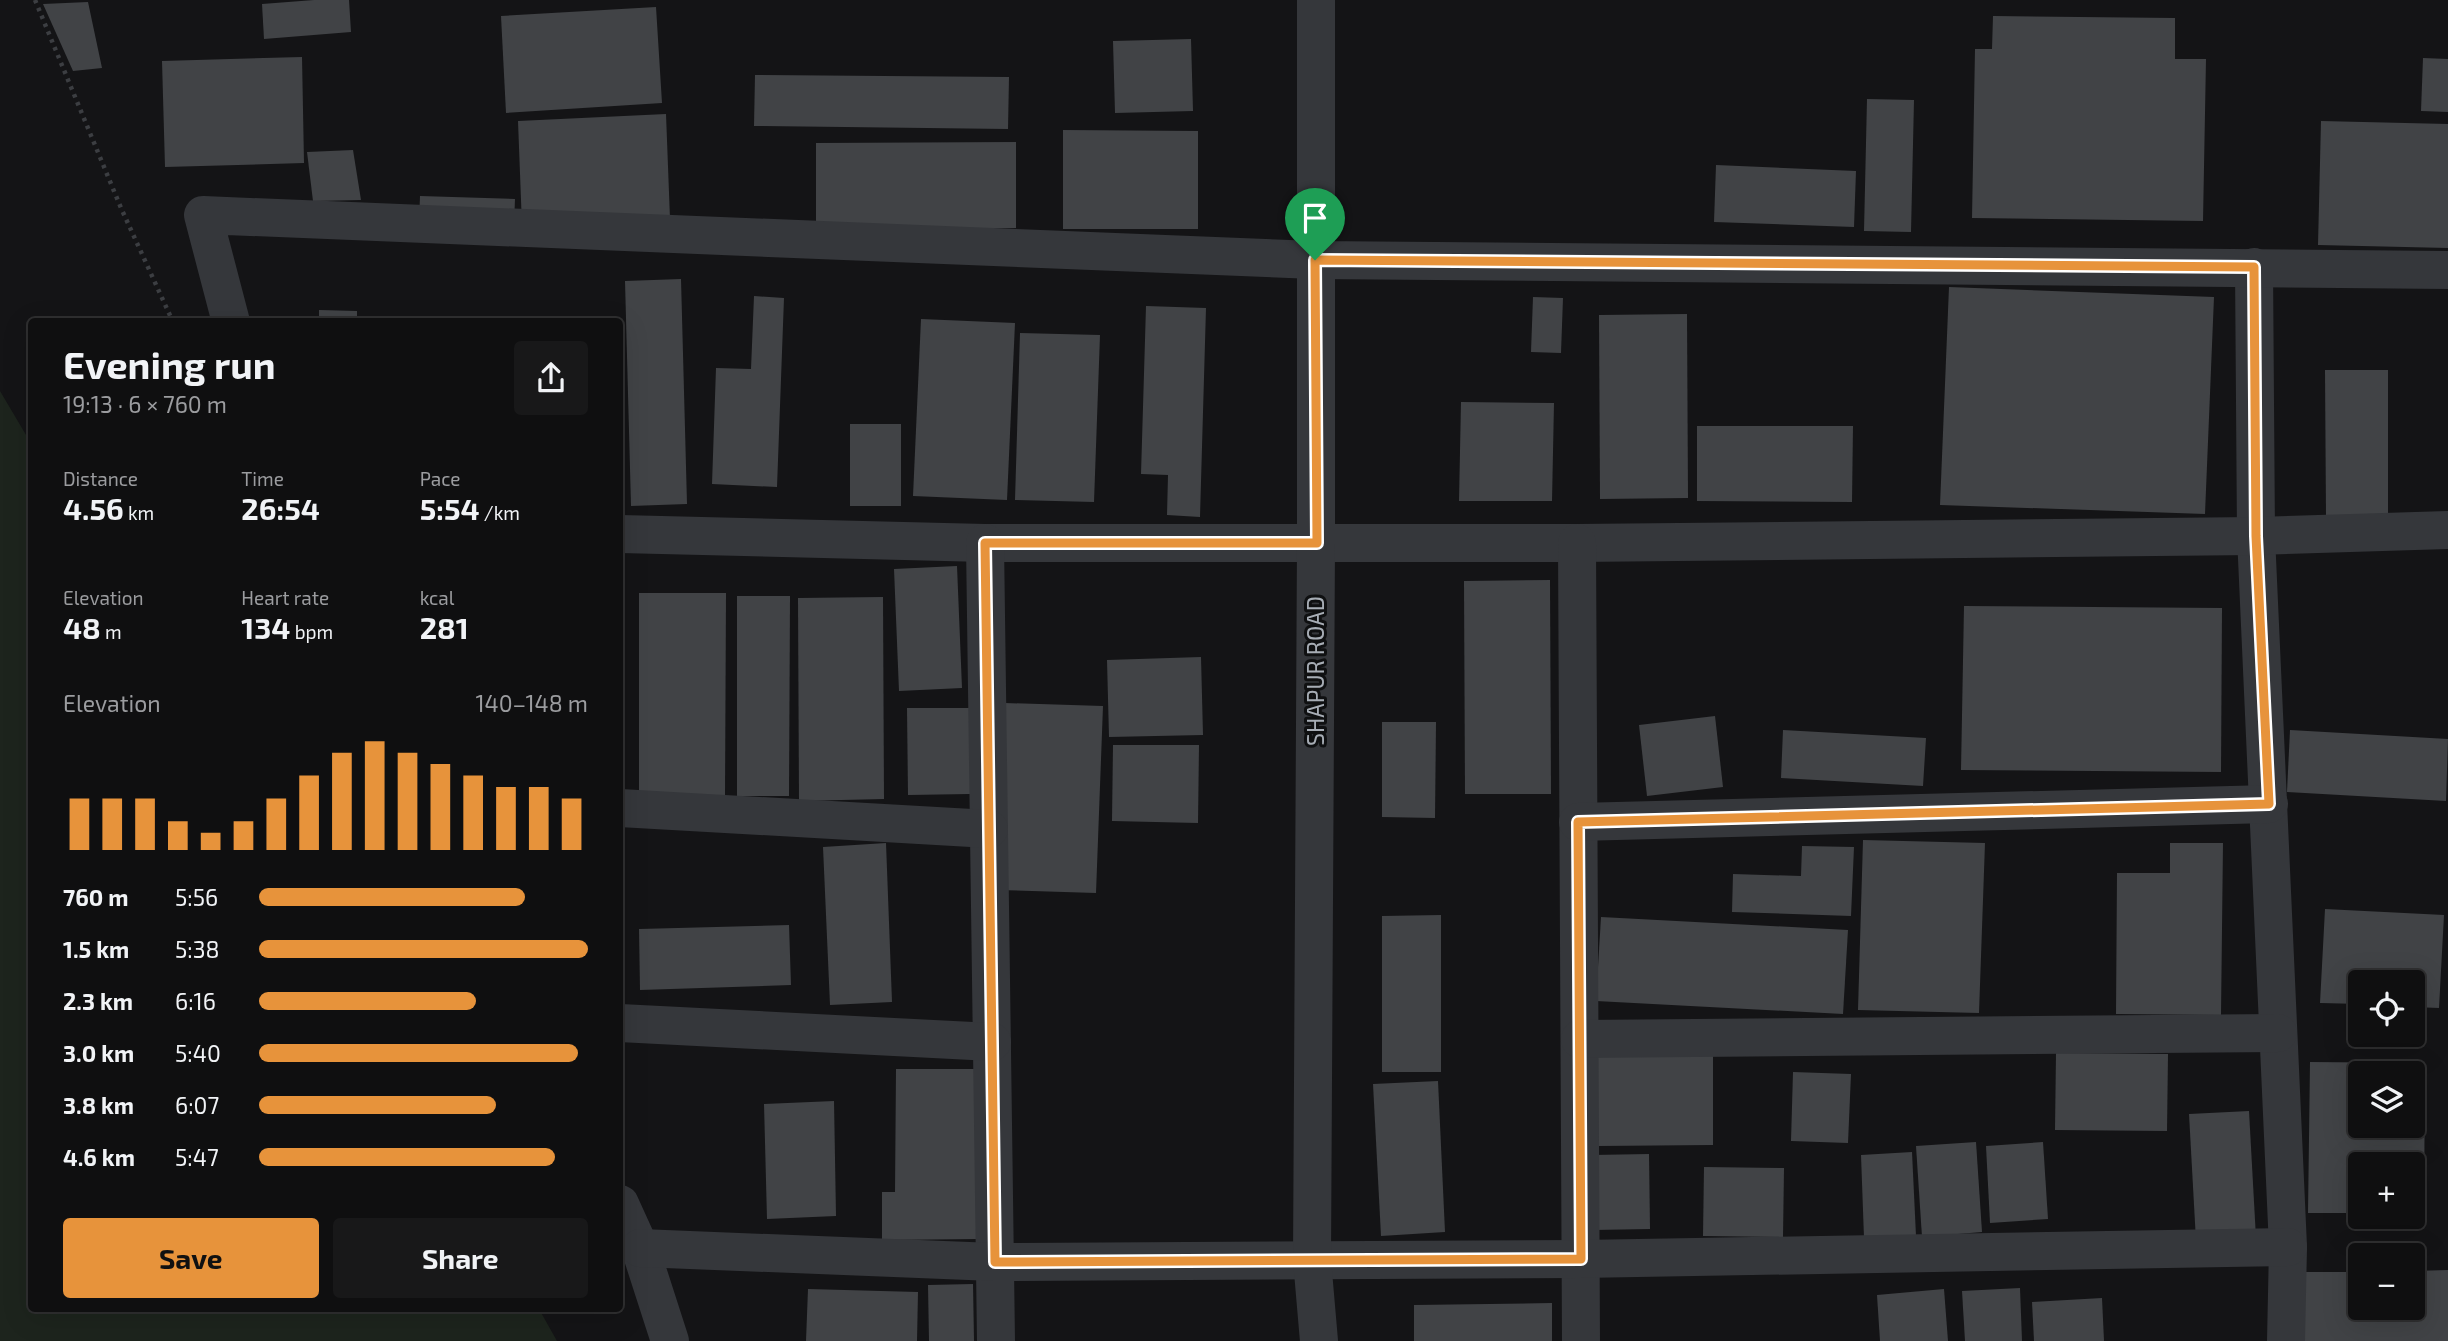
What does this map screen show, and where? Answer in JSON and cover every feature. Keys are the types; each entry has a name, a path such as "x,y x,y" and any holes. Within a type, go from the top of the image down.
{"street":[{"name":"SHAPUR ROAD","path":"1316,0 1317,543 1312,1260 1319,1341"},
{"path":"230,318 203,215 1315,260 2448,270"},
{"path":"2254,267 2256,536 2288,1247 2286,1341"},
{"path":"623,534 985,543 1577,543 2256,536 2448,530"},
{"path":"985,543 996,1341"},
{"path":"1577,543 1581,1341"},
{"path":"1578,822 2269,804"},
{"path":"623,808 989,829"},
{"path":"623,1023 992,1042"},
{"path":"1580,1039 2278,1032"},
{"path":"623,1211 640,1248 670,1341"},
{"path":"640,1248 995,1262 1581,1259 2288,1247"}],"path":[{"path":"35,0 121,208 171,318"}],"shaded area":[{"path":"0,391 28,438 28,1312 541,1312 557,1341 0,1341"}],"building":[{"path":"349,0 351,32 264,39 262,4"},
{"path":"88,2 102,68 73,71 43,4"},
{"path":"656,7 662,103 506,113 501,16"},
{"path":"1993,16 2175,18 2175,59 2206,59 2203,221 1972,218 1975,49 1992,49"},
{"path":"1191,39 1193,111 1115,113 1113,41"},
{"path":"302,57 304,163 165,167 162,61"},
{"path":"2423,58 2448,59 2448,112 2421,111"},
{"path":"755,75 1009,77 1008,129 754,126"},
{"path":"1867,99 1914,100 1911,232 1864,231"},
{"path":"666,114 670,219 522,226 518,121"},
{"path":"2321,121 2448,124 2448,248 2318,245"},
{"path":"1063,130 1198,131 1198,229 1063,229"},
{"path":"1016,142 1016,228 816,229 816,143"},
{"path":"353,150 361,200 313,201 307,152"},
{"path":"1716,165 1856,171 1854,227 1714,222"},
{"path":"420,196 515,199 514,224 419,222"},
{"path":"681,279 687,504 631,506 625,281"},
{"path":"1949,287 2214,297 2205,514 1940,505"},
{"path":"754,296 784,298 777,487 712,484 716,368 751,369"},
{"path":"1533,297 1563,298 1561,353 1531,352"},
{"path":"1146,306 1206,308 1200,517 1167,515 1168,475 1141,474"},
{"path":"319,310 357,311 357,318 319,318"},
{"path":"1687,314 1688,498 1600,499 1599,315"},
{"path":"921,319 1015,323 1007,500 913,496"},
{"path":"1020,333 1100,335 1094,502 1015,500"},
{"path":"2325,370 2388,370 2388,516 2326,516"},
{"path":"1461,402 1554,403 1552,501 1459,501"},
{"path":"850,424 901,424 901,506 850,506"},
{"path":"1697,426 1853,426 1852,502 1697,501"},
{"path":"957,566 962,688 899,691 894,569"},
{"path":"1550,580 1551,794 1465,794 1464,581"},
{"path":"639,593 726,593 725,796 639,796"},
{"path":"737,596 790,596 789,796 737,796"},
{"path":"883,597 884,799 799,801 798,598"},
{"path":"1964,606 2222,608 2221,772 1961,770"},
{"path":"1201,657 1203,735 1109,737 1107,660"},
{"path":"1005,703 1103,706 1096,893 998,890"},
{"path":"907,708 970,708 970,794 908,795"},
{"path":"1715,716 1723,787 1647,796 1639,725"},
{"path":"1382,722 1436,722 1435,818 1382,817"},
{"path":"1783,730 1926,738 1923,786 1781,778"},
{"path":"2290,730 2448,739 2446,801 2287,792"},
{"path":"1113,745 1199,745 1198,823 1112,821"},
{"path":"1863,840 1985,843 1979,1013 1858,1010"},
{"path":"886,843 892,1002 830,1005 823,847"},
{"path":"2170,843 2223,843 2221,1015 2116,1014 2117,873 2170,873"},
{"path":"1802,846 1854,847 1851,916 1732,912 1733,874 1801,876"},
{"path":"2325,909 2444,915 2439,1008 2425,1007 2425,970 2348,970 2348,1004 2320,1003"},
{"path":"1441,915 1441,1072 1382,1072 1382,916"},
{"path":"1601,917 1848,930 1843,1014 1596,1001"},
{"path":"789,925 791,985 640,990 639,929"},
{"path":"1713,1053 1713,1145 1598,1146 1597,1055"},
{"path":"2056,1053 2168,1054 2167,1131 2055,1130"},
{"path":"2310,1062 2348,1062 2348,1138 2425,1138 2424,1152 2348,1152 2348,1213 2308,1213"},
{"path":"896,1069 981,1069 980,1239 882,1240 882,1192 895,1192"},
{"path":"1793,1072 1851,1074 1848,1143 1791,1141"},
{"path":"1438,1081 1445,1232 1381,1236 1373,1084"},
{"path":"834,1101 836,1216 767,1219 764,1104"},
{"path":"2249,1111 2256,1238 2196,1241 2189,1114"},
{"path":"1976,1142 1982,1232 1922,1237 1916,1146"},
{"path":"2043,1142 2048,1219 1990,1223 1986,1146"},
{"path":"1912,1152 1916,1236 1864,1238 1861,1155"},
{"path":"1649,1154 1650,1229 1593,1230 1592,1155"},
{"path":"1704,1167 1784,1168 1783,1237 1703,1236"},
{"path":"2448,1270 2448,1341 2301,1341 2300,1272 2348,1272 2348,1320 2425,1320 2425,1271"},
{"path":"973,1284 974,1341 929,1341 928,1285"},
{"path":"2020,1288 2022,1341 1965,1341 1962,1291"},
{"path":"808,1289 918,1292 917,1341 806,1341"},
{"path":"1944,1289 1948,1341 1880,1341 1877,1295"},
{"path":"2102,1298 2104,1341 2034,1341 2032,1302"},
{"path":"1552,1303 1552,1341 1414,1341 1414,1305"}],"route":[{"path":"1315,260 2254,267 2256,536 2269,804 1578,822 1581,1259 995,1262 985,543 1317,543 1315,260"}]}
